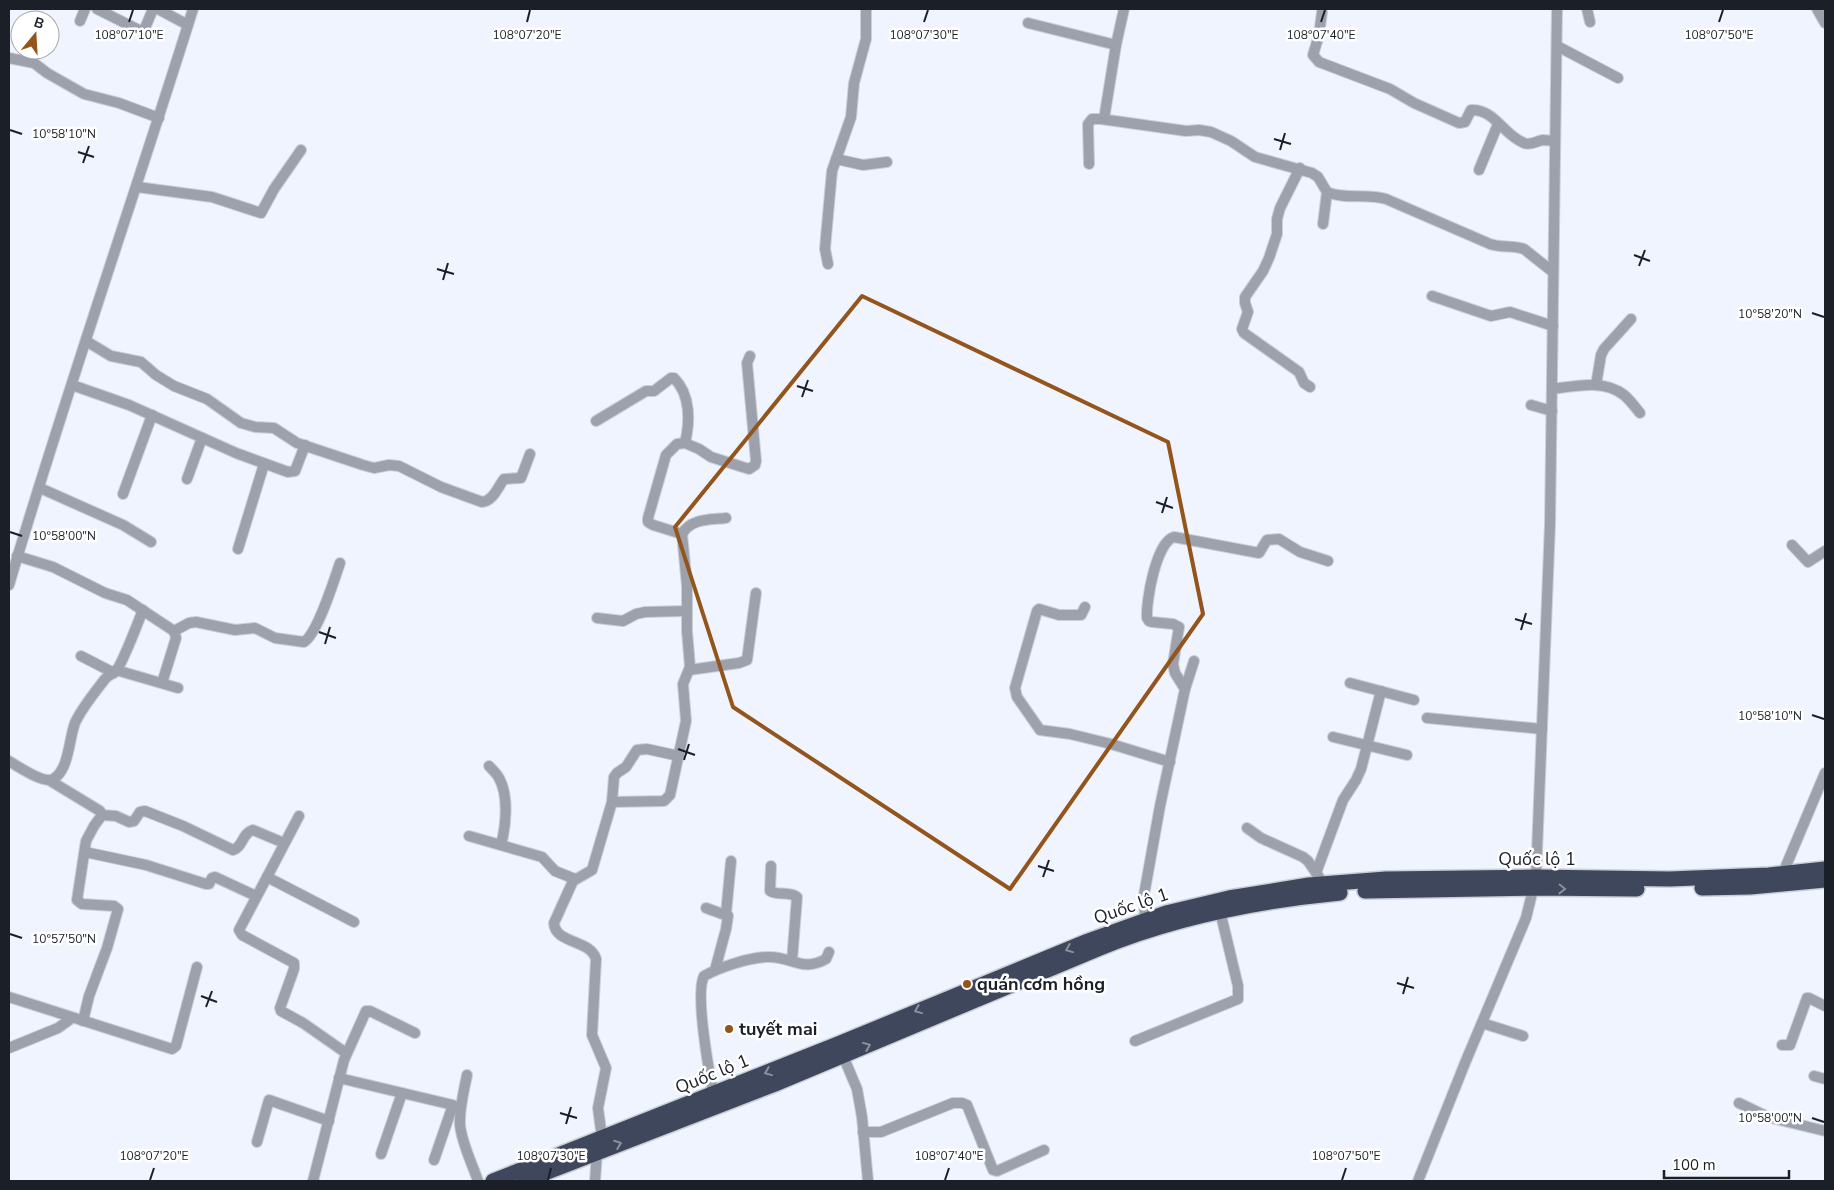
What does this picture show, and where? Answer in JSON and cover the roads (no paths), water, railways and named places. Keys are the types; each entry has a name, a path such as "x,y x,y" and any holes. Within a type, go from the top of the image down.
{"highway":[{"name":"Quốc lộ 1","path":"493,1181 713,1093 840,1050 1111,943 1170,923 1289,899 1344,892 1534,882 1670,880 1825,870"},
{"name":"Quốc lộ 1","path":"524,1181 553,1175 597,1153 840,1050 1079,944 1166,913 1229,898 1320,879 1737,887 1825,880"}],"street":[{"path":"80,21 85,9"},
{"path":"97,9 141,30 146,28 153,9"},
{"path":"158,9 188,25"},
{"path":"9,585 54,437 194,9"},
{"path":"828,264 825,249 832,171 842,161 851,117 854,83 866,40 866,9"},
{"path":"1104,119 1124,9"},
{"path":"1418,1181 1526,918 1534,882 1550,524 1557,9"},
{"path":"1587,9 1590,22"},
{"path":"1817,9 1825,23"},
{"path":"1322,12 1319,35 1312,55 1315,60 1390,89 1414,103 1459,123 1465,122 1473,110 1491,116 1517,140 1525,144 1542,140 1555,141"},
{"path":"1028,23 1116,45"},
{"path":"1556,46 1618,78"},
{"path":"9,58 32,62 47,73 84,94 119,103 159,118"},
{"path":"1089,164 1088,124 1092,119 1104,119 1186,132 1198,130 1211,132 1231,141 1255,157 1316,174 1327,192 1323,224"},
{"path":"1479,170 1498,124"},
{"path":"137,187 212,197 261,213 301,150"},
{"path":"842,161 864,165 887,162"},
{"path":"1300,168 1280,208 1277,219 1277,234 1269,258 1263,271 1245,297 1248,312 1242,329 1244,333 1299,372 1303,381 1310,387"},
{"path":"1327,192 1337,195 1372,195 1386,199 1490,244 1502,248 1519,247 1524,249 1553,272"},
{"path":"1432,296 1491,316 1510,312 1553,326"},
{"path":"1596,385 1601,355 1604,349 1631,319"},
{"path":"86,341 111,356 141,362 156,375 174,386 207,399 240,423 255,427 274,428 291,440 305,446 374,468 389,465 407,469 441,487 485,502 491,498 504,479 521,478 530,454"},
{"path":"682,534 653,525 648,520 666,455 677,444 685,443 711,457 749,469 755,465 747,363 750,356"},
{"path":"596,421 646,391 654,391 671,378 674,378 679,384 689,417 685,443"},
{"path":"72,385 115,400 264,464 292,473 295,471 305,446"},
{"path":"1552,389 1596,385 1623,394 1640,413"},
{"path":"1531,405 1552,411"},
{"path":"123,494 152,415"},
{"path":"187,478 202,438"},
{"path":"238,549 264,464"},
{"path":"40,488 123,525 151,542"},
{"path":"612,802 666,801 670,795 686,721 683,684 690,662 686,610 687,586 682,534 686,527 694,522 726,518"},
{"path":"1185,689 1175,673 1173,664 1179,627 1173,624 1152,622 1147,618 1154,570 1168,539 1174,537 1259,552 1267,540 1279,539 1300,552 1328,561"},
{"path":"9,543 18,551 99,590 127,600 174,631 176,638 162,683"},
{"path":"1792,545 1808,562 1825,551"},
{"path":"174,631 189,623 196,622 235,630 255,628 275,638 304,642 309,638 321,615 340,563"},
{"path":"689,670 739,663 747,660 756,593"},
{"path":"1085,607 1081,615 1059,615 1042,610 1037,611 1015,688 1016,697 1042,730 1070,734 1102,742 1170,762"},
{"path":"49,780 57,776 64,767 71,736 77,720 106,678 115,671 143,610"},
{"path":"597,618 623,621 636,614 645,612 686,610"},
{"path":"80,656 115,671 178,688"},
{"path":"1145,920 1144,895 1160,806 1185,689 1194,661"},
{"path":"1350,683 1414,700"},
{"path":"1320,879 1343,800 1358,775 1381,691"},
{"path":"1427,718 1542,729"},
{"path":"1333,737 1407,755"},
{"path":"602,1138 598,1108 606,1068 592,1035 596,959 592,950 565,938 554,925 575,879 592,870 612,802 614,777 626,767 637,750 647,749 678,756"},
{"path":"9,761 28,772 49,780 100,811 102,815"},
{"path":"489,766 499,778 504,801 506,818 501,845"},
{"path":"1783,873 1825,772"},
{"path":"102,815 116,816 129,822 134,821 140,812 145,811 183,826 231,849 238,848 247,833 253,830 284,843"},
{"path":"83,1021 89,996 107,948 118,909 114,906 86,905 79,902 78,893 87,838 102,815"},
{"path":"299,816 241,924 240,933 253,942 294,963 294,969 280,1008 281,1011 303,1023 346,1053"},
{"path":"1247,828 1261,838 1303,857 1308,861 1320,879"},
{"path":"470,836 542,857 556,871 575,879"},
{"path":"85,852 146,865 206,884 209,884 212,878 217,878 256,896"},
{"path":"715,970 728,916 726,914 731,861"},
{"path":"771,866 770,891 773,893 792,894 797,897 792,961"},
{"path":"267,877 354,922"},
{"path":"706,908 726,914"},
{"path":"1135,1041 1238,999 1238,986 1220,912"},
{"path":"713,1093 706,1056 701,983 704,976 715,970 766,957 784,958 808,965 826,959 829,952"},
{"path":"9,997 169,1049 174,1048 197,966"},
{"path":"1782,1045 1790,1045 1807,998 1825,1006"},
{"path":"313,1181 346,1053 367,1010 415,1033"},
{"path":"9,1048 58,1028 72,1018"},
{"path":"1482,1023 1523,1036"},
{"path":"840,1050 857,1089 868,1181"},
{"path":"467,1075 460,1126 478,1181"},
{"path":"1814,1076 1825,1078"},
{"path":"339,1078 453,1105 434,1160"},
{"path":"381,1154 402,1094"},
{"path":"257,1142 269,1100 329,1121"},
{"path":"863,1132 881,1132 953,1104 962,1103 967,1105 993,1170 1003,1169 1044,1150"},
{"path":"1739,1103 1768,1116 1825,1131"},
{"path":"595,1181 597,1153"}],"place":[{"name":"quán cơm hồng","path":"967,984"},
{"name":"tuyết mai","path":"729,1029"}]}
